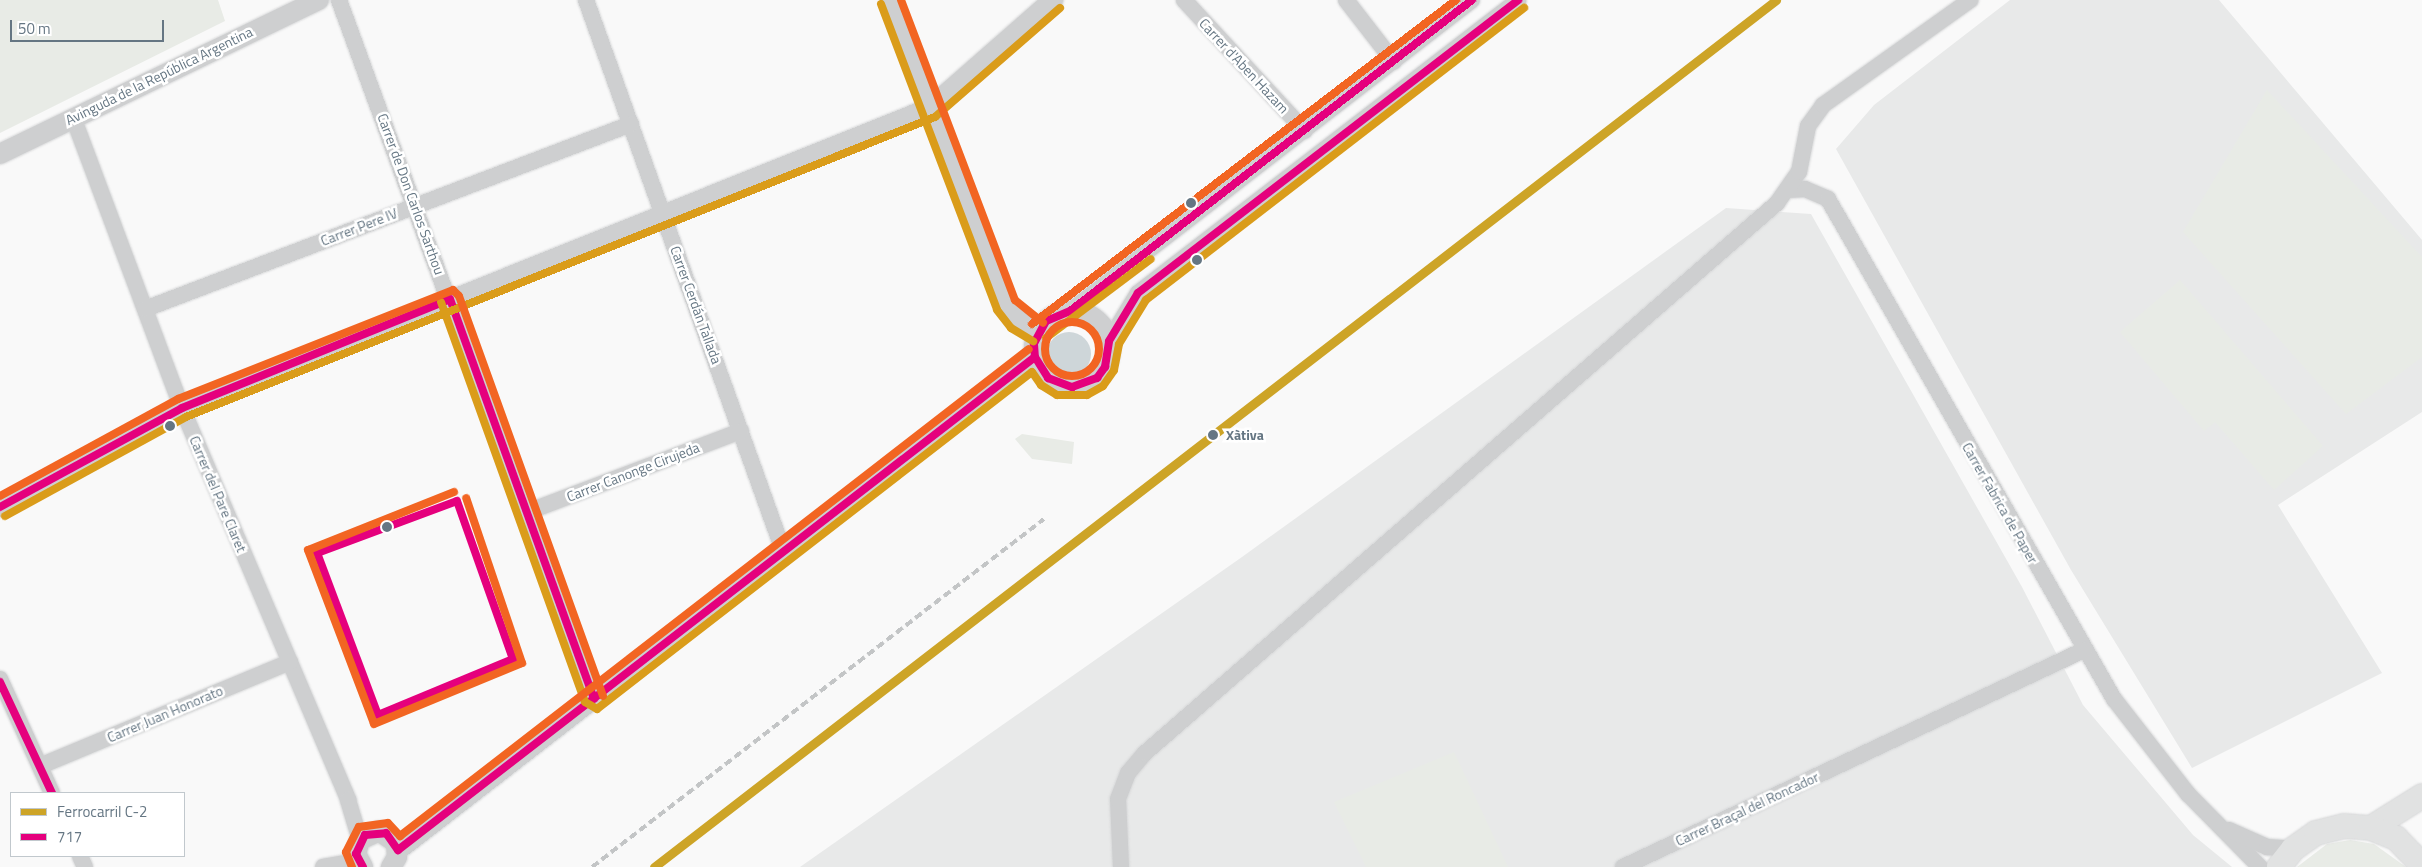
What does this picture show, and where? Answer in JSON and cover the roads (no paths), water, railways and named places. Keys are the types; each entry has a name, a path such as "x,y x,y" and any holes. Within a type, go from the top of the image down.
{"main road":[{"path":"2371,828 2422,796"},
{"path":"2278,867 2293,849 2316,833 2334,828 2371,828 2396,838 2422,866"}],"street":[{"name":"Avinguda de la República Argentina","path":"0,154 73,117 319,0"},
{"name":"Carrer de Don Carlos Sarthou","path":"340,0 594,699"},
{"name":"Carrer Cerdán Tallada","path":"586,0 784,553"},
{"path":"890,0 1006,305 1018,320 1038,332"},
{"path":"0,507 182,408 930,108 1053,0"},
{"name":"Carrer d'Aben Hazam","path":"1184,0 1305,131"},
{"path":"1346,0 1394,62"},
{"path":"1070,312 1472,0"},
{"path":"1109,341 1095,319 1070,312 1057,314 1038,332 1035,357 1048,378 1059,385 1085,385 1106,367 1109,341 1138,293 1518,0"},
{"path":"1121,867 1118,799 1128,773 1145,753 1509,439 1787,190 1805,158 1808,126 1823,105 1970,0"},
{"name":"Carrer del Pare Claret","path":"73,117 182,408 290,662 360,840"},
{"name":"Carrer Pere IV","path":"145,309 630,124"},
{"name":"Carrer Fabrica de Paper","path":"1787,190 1805,190 1828,199 2084,650 2145,742 2260,867"},
{"path":"322,867 361,864 360,840 372,832 386,833 394,858 594,699 1035,357"},
{"name":"Carrer Canonge Cirujeda","path":"525,513 741,431"},
{"name":"Carrer Braçal del Roncador","path":"1623,867 2084,650"},
{"name":"Carrer Juan Honorato","path":"40,766 290,662"},
{"path":"1,682 52,792"},
{"name":"Carrer Fabrica de Paper","path":"2221,826 2267,846 2293,849"}],"railway":[{"path":"592,867 1044,519"}],"rail line":[{"name":"C-2","path":"654,867 1776,0"}],"place":[{"name":"Xàtiva","path":"1213,435"}]}
